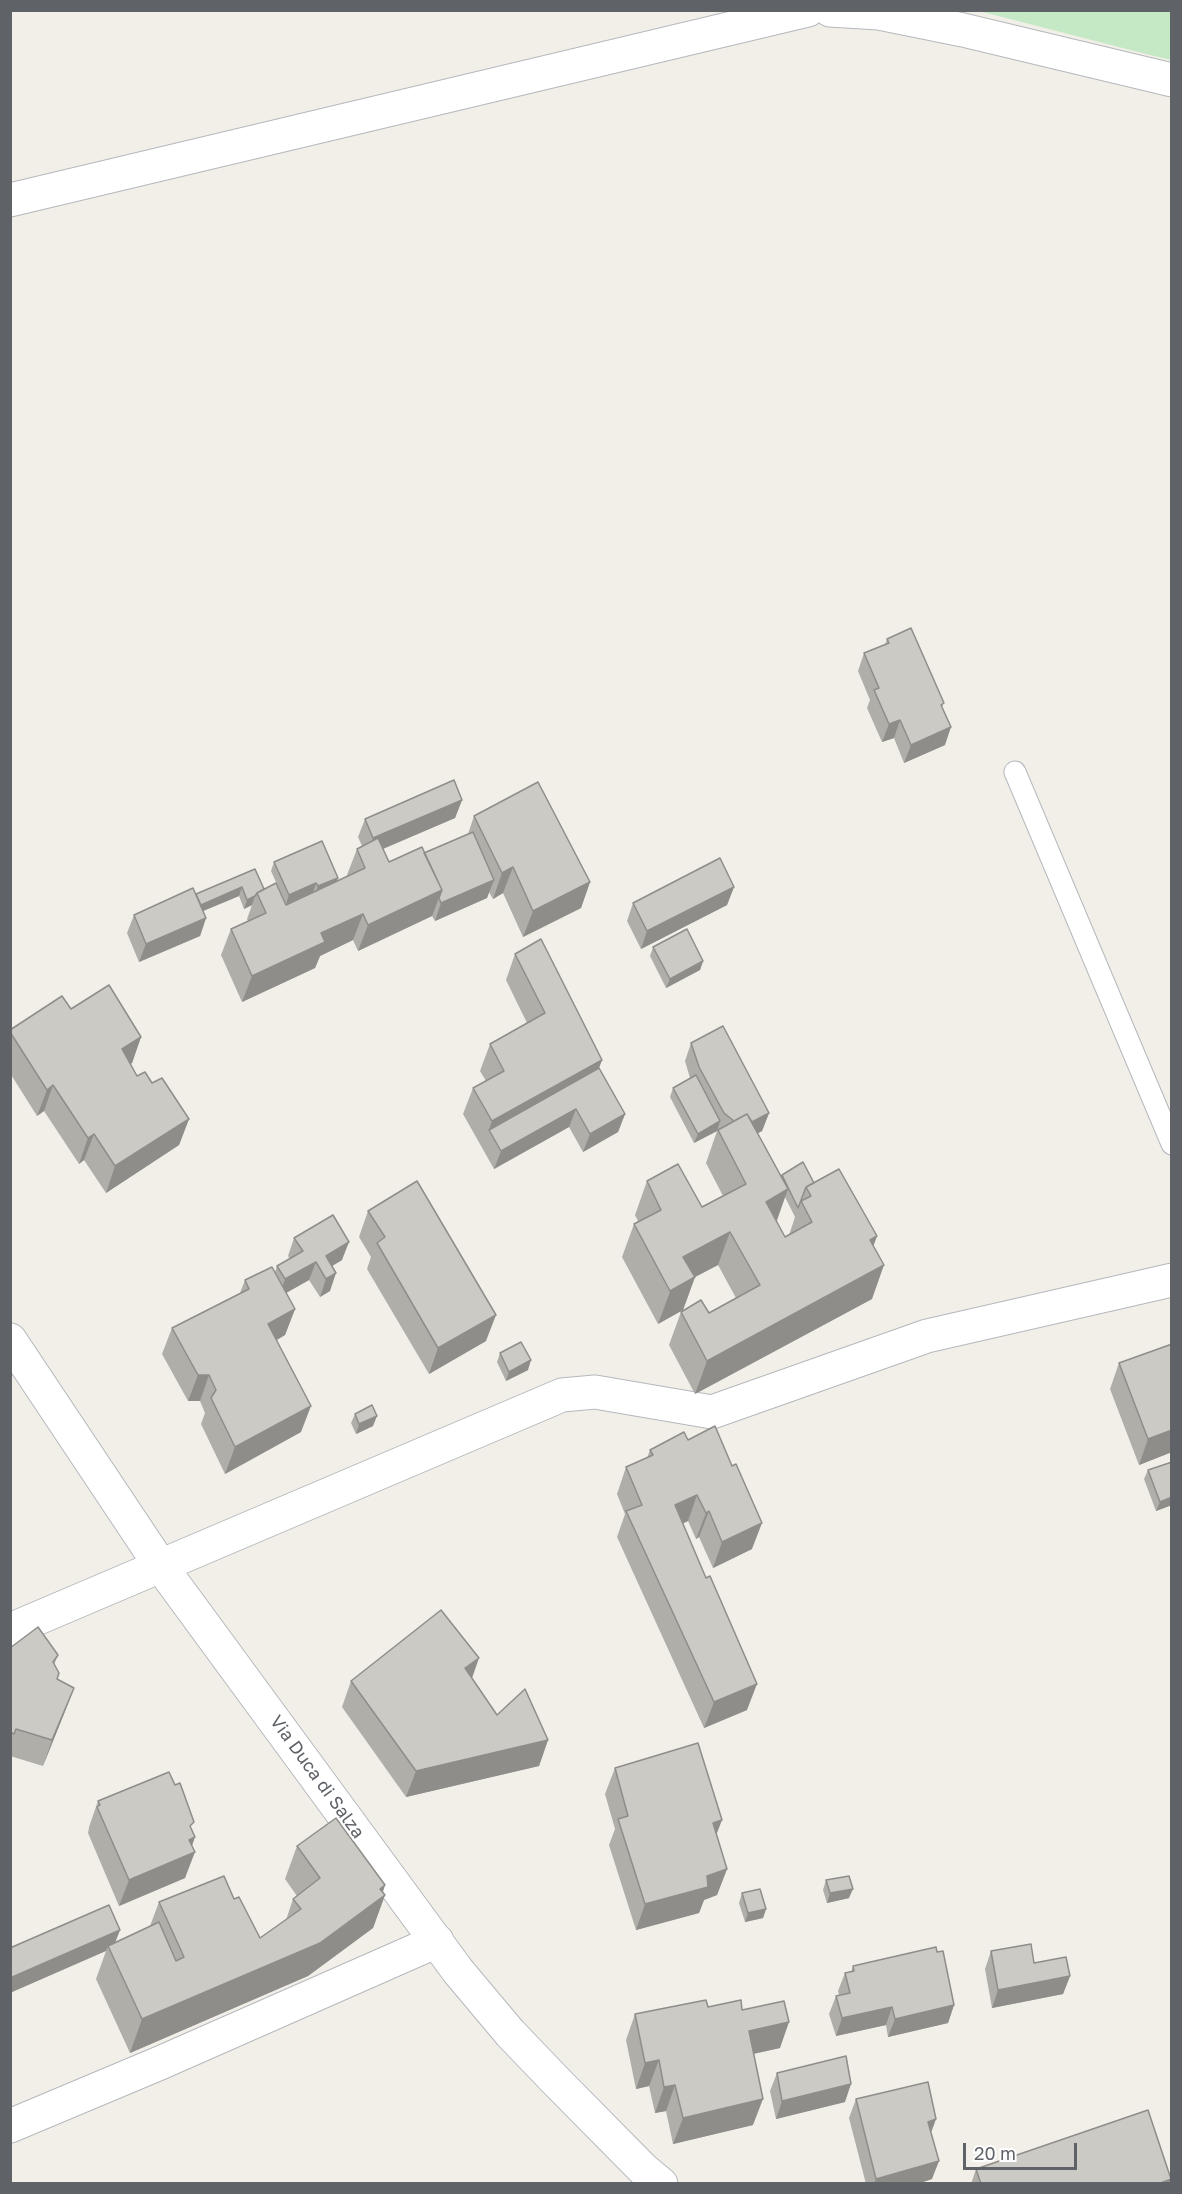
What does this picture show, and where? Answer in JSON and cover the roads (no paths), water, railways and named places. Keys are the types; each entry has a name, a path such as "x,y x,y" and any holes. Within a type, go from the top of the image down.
{"street":[{"path":"10,200 808,10"},
{"path":"830,10 879,13 932,23 1172,80"},
{"path":"10,1630 562,1395 595,1392 712,1412 927,1336 1172,1280"},
{"name":"Via Duca di Salza","path":"10,1340 160,1565 458,1971 510,2033 647,2179"},
{"path":"10,2126 160,2063 437,1941"}],"lane":[{"path":"1015,772 1172,1143"}]}
